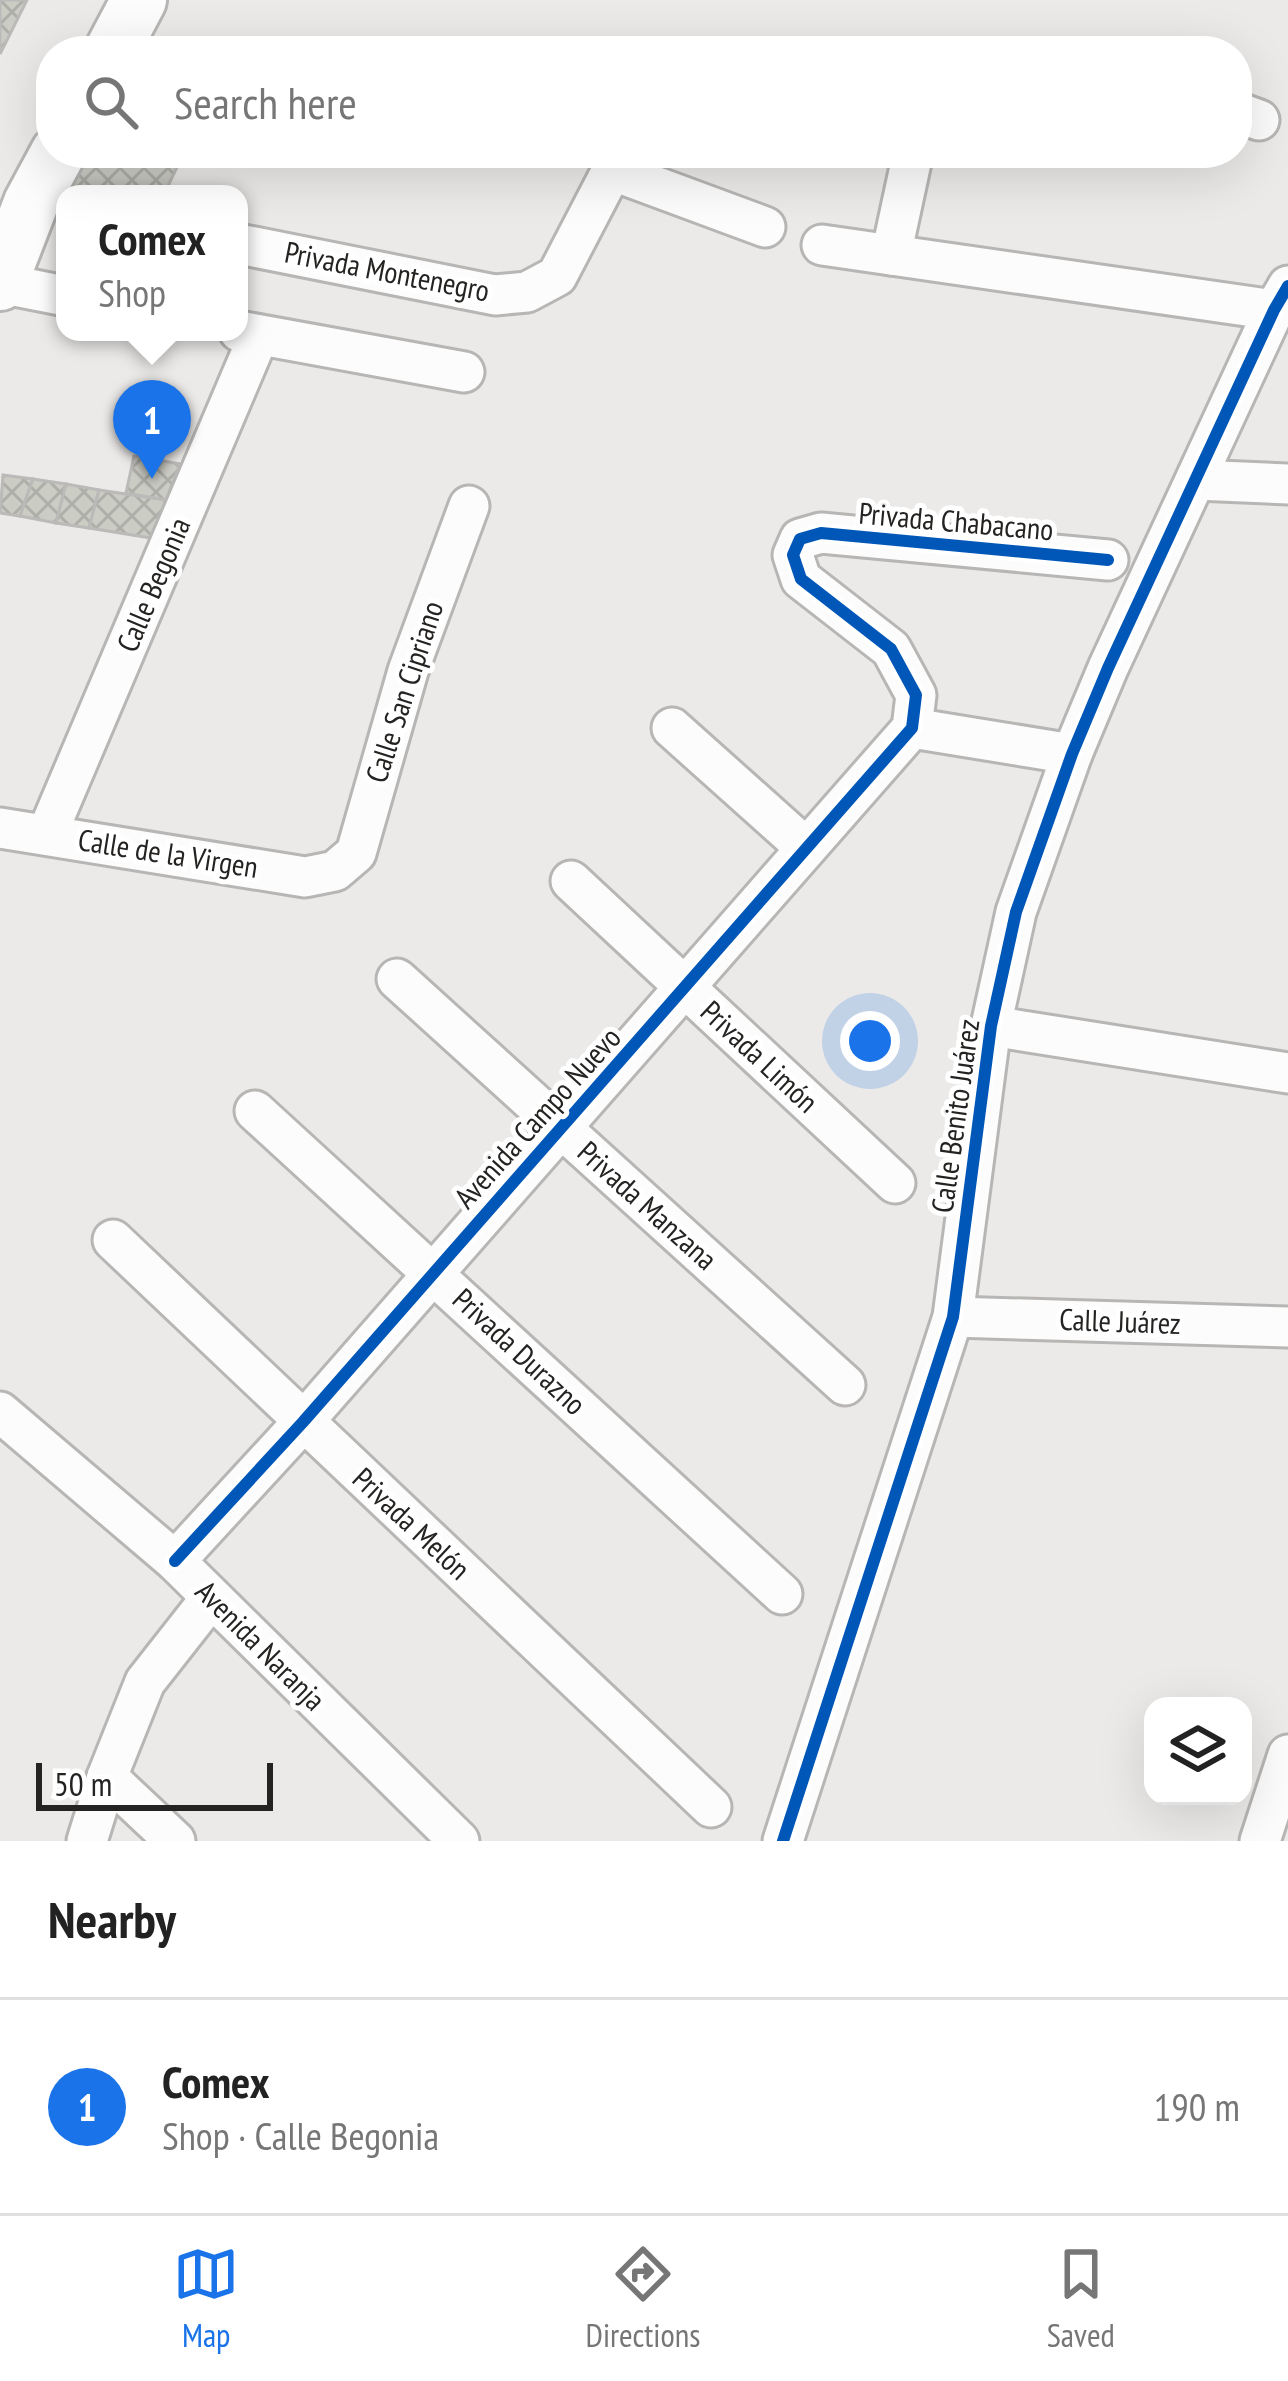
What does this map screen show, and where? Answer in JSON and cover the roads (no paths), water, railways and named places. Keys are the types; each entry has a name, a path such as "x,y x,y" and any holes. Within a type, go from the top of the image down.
{"main road":[{"path":"120,36 139,0"},
{"path":"0,283 48,206 55,168"}],"street":[{"name":"Privada Montenegro","path":"248,246 495,295 527,292 557,276 613,168"},
{"name":"Privada Montenegro","path":"630,168 765,227"},
{"path":"891,255 910,168"},
{"path":"822,245 1281,298"},
{"path":"0,283 56,294"},
{"name":"Calle Benito Juárez","path":"783,1841 953,1317 991,1026 1016,912 1108,668 1281,298"},
{"path":"249,333 464,371"},
{"name":"Calle Begonia","path":"47,834 246,341"},
{"path":"1196,481 1288,484"},
{"name":"Calle San Cipriano","path":"334,871 356,853 408,671 470,506"},
{"name":"Privada Chabacano","path":"914,712 891,650 801,579 793,555 800,539 821,533 1108,560"},
{"path":"914,712 1072,754"},
{"name":"Avenida Campo Nuevo","path":"175,1562 686,988 914,712"},
{"path":"672,728 805,847"},
{"name":"Calle de la Virgen","path":"0,828 304,877 334,871"},
{"name":"Privada Limón","path":"571,881 895,1183"},
{"name":"Privada Manzana","path":"397,979 845,1384"},
{"path":"991,1026 1288,1072"},
{"name":"Privada Durazno","path":"255,1111 782,1594"},
{"name":"Privada Melón","path":"112,1240 711,1807"},
{"name":"Calle Juárez","path":"953,1317 1288,1328"},
{"name":"Avenida Naranja","path":"0,1412 175,1562 459,1841"},
{"path":"87,1841 106,1777 145,1682 211,1598"},
{"path":"1260,1841 1288,1755"},
{"path":"106,1777 175,1841"}],"place":[{"name":"Comex","path":"152,479"}]}
